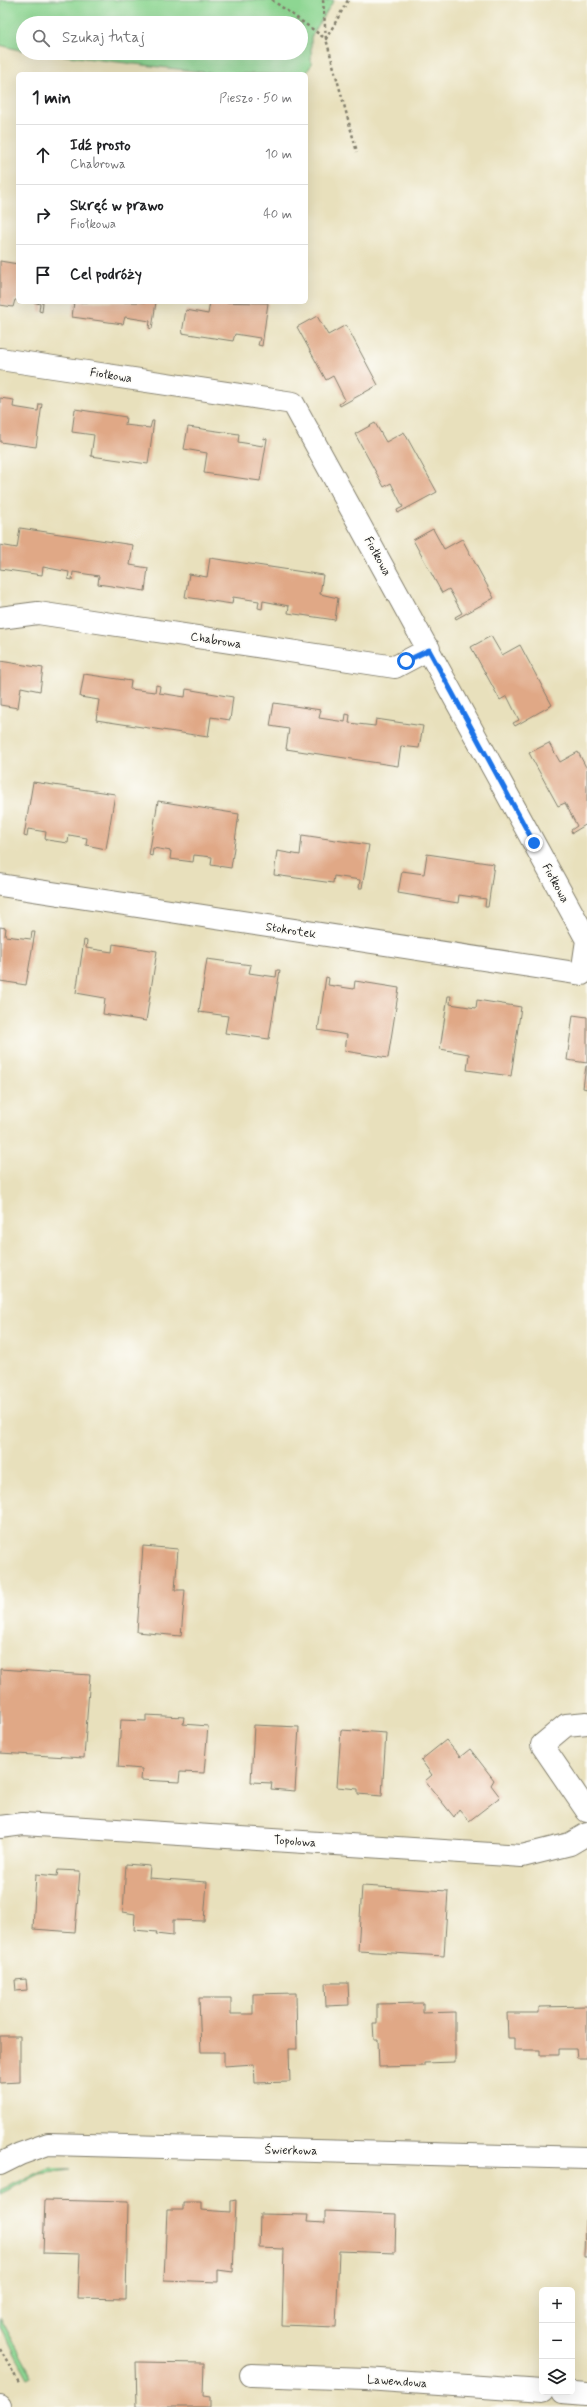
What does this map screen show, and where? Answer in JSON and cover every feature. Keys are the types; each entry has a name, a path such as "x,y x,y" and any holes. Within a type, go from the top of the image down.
{"street":[{"name":"Fiołkowa","path":"0,358 293,403 587,940 582,974"},
{"name":"Chabrowa","path":"0,618 38,613 395,667 429,650"},
{"name":"Stokrotek","path":"0,885 582,974"},
{"path":"587,1723 566,1725 542,1745 587,1810"},
{"name":"Topolowa","path":"0,1827 23,1824 522,1856 570,1844 587,1834"},
{"name":"Świerkowa","path":"0,2164 20,2154 48,2144 587,2158"},
{"name":"Lawendowa","path":"251,2376 366,2379 539,2391"},
{"path":"575,2393 587,2394"}],"path":[{"path":"272,0 294,16"},
{"path":"323,0 326,39 357,152"},
{"path":"326,39 348,0"},
{"path":"308,26 326,39"},
{"path":"0,2348 23,2389"}],"green space":[{"path":"0,0 334,0 311,37 311,65 307,72 202,72 102,60 308,60 308,16 16,16 16,49 0,45"},
{"path":"49,2168 71,2170 40,2174 0,2194 0,2190"},
{"path":"0,2317 32,2376 28,2378 0,2327"}],"building":[{"path":"0,261 16,264 16,300 13,307 0,305"},
{"path":"40,304 43,304 42,312 39,311"},
{"path":"74,304 156,304 152,329 149,328 150,321 125,317 123,324 72,317"},
{"path":"210,304 268,304 262,346 258,345 260,338 235,334 233,341 182,333 186,310 208,314"},
{"path":"317,316 328,335 346,325 378,385 340,406 339,404 345,400 333,376 326,380 297,327"},
{"path":"0,398 14,400 13,407 38,411 39,404 42,404 36,447 0,442"},
{"path":"75,409 126,417 125,425 150,428 152,421 154,421 148,464 91,456 94,435 72,432"},
{"path":"375,423 386,442 404,432 437,492 398,513 397,510 403,507 391,483 384,487 355,434"},
{"path":"188,427 239,434 238,442 263,446 264,438 267,439 260,481 204,473 207,453 184,449"},
{"path":"20,528 133,545 130,565 148,568 145,591 98,584 99,576 73,572 72,580 68,579 69,572 43,567 42,575 0,569 0,545 17,548"},
{"path":"433,529 444,549 462,539 494,598 456,619 455,617 462,613 449,589 442,593 413,540"},
{"path":"210,558 323,575 320,594 338,598 335,620 288,613 289,606 263,601 262,609 258,608 259,601 233,597 232,604 185,597 189,574 207,577"},
{"path":"491,636 502,655 520,645 552,705 515,726 513,723 519,720 507,696 500,700 471,647"},
{"path":"0,661 43,668 40,691 21,687 18,708 0,705"},
{"path":"84,674 131,681 130,689 155,692 156,685 160,686 159,693 185,697 186,689 233,697 230,720 211,717 208,737 96,720 99,700 80,697"},
{"path":"274,703 321,710 319,718 345,722 346,714 350,715 349,723 375,726 376,719 423,726 419,748 401,746 398,766 286,749 289,729 270,726"},
{"path":"549,743 560,762 578,752 587,769 587,824 572,833 571,830 577,826 565,803 558,806 529,753"},
{"path":"33,782 115,794 106,849 86,845 87,838 69,835 68,843 47,840 45,839 46,832 28,829 27,837 24,836"},
{"path":"158,801 239,814 231,868 211,865 212,857 194,855 193,862 170,859 171,851 153,848 152,856 149,855"},
{"path":"302,835 369,845 362,888 359,888 360,880 334,876 333,883 274,875 277,851 300,855"},
{"path":"427,854 494,864 488,907 485,907 486,899 459,895 458,903 398,893 402,871 424,874"},
{"path":"0,927 6,928 5,936 31,939 32,932 35,932 26,985 0,981"},
{"path":"84,940 87,941 86,948 112,952 113,944 157,951 146,1021 103,1014 105,998 76,993"},
{"path":"207,959 251,965 249,973 276,977 277,970 280,970 269,1039 225,1033 228,1016 199,1012"},
{"path":"326,977 329,978 328,985 354,989 355,981 399,988 388,1058 345,1051 347,1035 318,1030"},
{"path":"448,996 451,996 450,1004 476,1008 477,1000 521,1007 511,1076 467,1070 469,1054 440,1049"},
{"path":"573,1015 587,1017 587,1063 567,1060"},
{"path":"587,1066 587,1089 583,1088"},
{"path":"143,1546 178,1549 175,1590 185,1590 181,1636 137,1632"},
{"path":"0,1669 90,1675 84,1758 0,1753"},
{"path":"146,1715 184,1717 183,1724 208,1726 204,1773 180,1772 179,1782 141,1780 142,1769 118,1767 121,1720 146,1721"},
{"path":"254,1725 299,1727 295,1791 271,1789 272,1783 251,1782"},
{"path":"341,1730 386,1733 382,1796 358,1794 358,1789 337,1787"},
{"path":"446,1740 460,1757 470,1749 494,1780 491,1785 500,1797 469,1821 459,1809 454,1817 425,1781 432,1775 421,1760"},
{"path":"126,1864 150,1866 149,1878 207,1882 204,1921 173,1920 173,1936 156,1934 157,1932 134,1930 135,1914 123,1912"},
{"path":"58,1870 80,1871 75,1932 33,1929 36,1874 57,1876"},
{"path":"362,1886 448,1891 444,1956 358,1951"},
{"path":"26,1979 27,1990 16,1991 15,1980"},
{"path":"325,1983 348,1983 349,2005 326,2006"},
{"path":"296,1993 297,2049 289,2049 290,2082 255,2083 254,2064 224,2066 224,2052 201,2052 199,1998 231,1998 231,2014 253,2014 253,1994"},
{"path":"423,2003 423,2013 455,2012 455,2062 424,2063 424,2066 379,2067 378,2040 374,2040 373,2023 377,2023 377,2004"},
{"path":"587,2006 587,2058 577,2058 576,2049 559,2049 559,2055 540,2055 540,2050 514,2050 514,2038 508,2038 507,2013 539,2013 539,2007"},
{"path":"0,2036 20,2036 20,2082 0,2083"},
{"path":"45,2200 128,2202 126,2299 78,2298 80,2254 43,2253"},
{"path":"236,2200 233,2272 218,2270 218,2282 164,2280 167,2210 183,2210 183,2202 201,2202 201,2210 231,2212 231,2201"},
{"path":"325,2211 396,2214 395,2253 339,2251 336,2327 282,2325 284,2249 259,2248 260,2214 308,2215 307,2222 325,2223"},
{"path":"585,2220 587,2220 587,2257 584,2257"},
{"path":"136,2362 204,2363 203,2396 210,2397 210,2407 137,2407"}],"route":[{"path":"406,661 429,650 534,843"}]}
